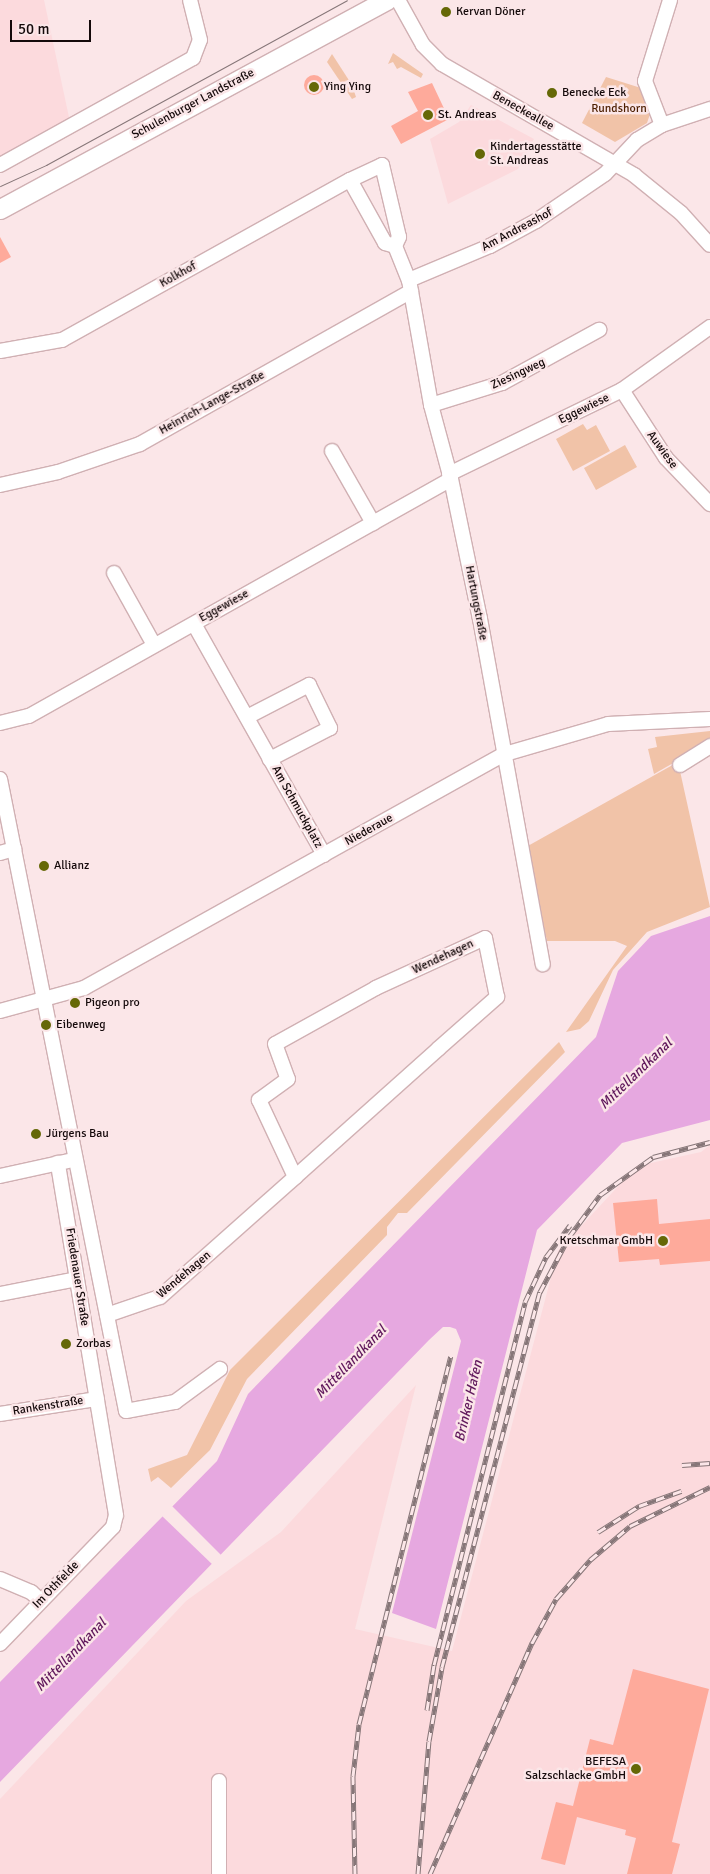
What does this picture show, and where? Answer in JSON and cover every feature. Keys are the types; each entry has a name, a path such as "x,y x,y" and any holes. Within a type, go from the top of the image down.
{"main road":[{"name":"Schulenburger Landstraße","path":"0,209 387,0"}],"street":[{"path":"0,165 194,58 200,40 190,0"},
{"name":"Beneckeallee","path":"398,0 423,45 442,64 616,163 658,194 710,245"},
{"path":"662,125 645,82 670,0"},
{"name":"Am Andreashof","path":"410,285 490,246 574,198 616,163 637,140 662,125 710,109"},
{"name":"Hartungstraße","path":"390,245 399,237 382,165 350,180 390,245 410,285 431,405 450,476 505,754 543,964"},
{"name":"Kolkhof","path":"0,351 62,340 350,180"},
{"name":"Heinrich-Lange-Straße","path":"0,485 58,472 140,444 410,285"},
{"name":"Eggewiese","path":"0,723 29,716 373,523 450,476 622,390 710,327"},
{"name":"Ziesingweg","path":"431,405 502,383 599,330"},
{"name":"Auwiese","path":"622,390 666,458 710,504"},
{"path":"332,451 373,523"},
{"path":"114,573 154,645"},
{"name":"Am Schmuckplatz","path":"194,624 324,854"},
{"name":"Am Schmuckplatz","path":"247,717 309,685 330,728 270,759"},
{"name":"Niederaue","path":"0,1011 84,988 505,754 608,724 710,719"},
{"path":"680,765 710,746"},
{"name":"Friedenauer Straße","path":"0,779 46,999 126,1411 175,1402 220,1369"},
{"path":"0,853 14,849"},
{"name":"Wendehagen","path":"107,1315 160,1297 295,1178 496,997 485,938 376,988 275,1044 288,1079 259,1100 295,1178"},
{"path":"0,1176 76,1159"},
{"name":"Friedenauer Straße","path":"58,1163 116,1515 113,1527"},
{"path":"0,1294 77,1279"},
{"name":"Rankenstraße","path":"0,1414 96,1399"},
{"name":"Im Othfelde","path":"0,1644 113,1527"},
{"path":"0,1579 31,1592 41,1601"},
{"path":"219,1781 219,1874"}],"shaded area":[{"path":"0,0 44,0 70,122 0,160"},
{"name":"Kindertagesstätte St. Andreas","path":"471,105 534,139 518,169 448,204 430,139 459,122"},
{"path":"710,1145 710,1874 0,1874 0,1799 186,1601 281,1532 416,1385 355,1629 452,1651 558,1251 637,1166 701,1152"}],"green space":[{"path":"393,53 423,74 421,78 401,67 397,69 393,62 388,64"},
{"path":"332,54 352,85 356,97 352,99 327,62"},
{"name":"Rundshorn","path":"606,77 641,88 651,111 647,123 615,142 582,123"},
{"path":"583,424 587,430 596,425 610,451 573,471 556,439"},
{"path":"625,445 637,467 596,490 584,468"},
{"path":"710,731 710,742 654,774 648,749 657,747 655,737"},
{"path":"678,762 710,907 647,932 613,970 589,1021 580,1029 566,1032 627,946 615,941 547,941 526,847"},
{"path":"559,1042 565,1052 407,1213 398,1213 387,1227 387,1235 247,1379 210,1450 171,1488 158,1477 151,1482 148,1469 187,1455 230,1370"}],"water":[{"path":"710,916 710,1120 622,1143 537,1230 436,1629 392,1613 461,1341 456,1329 450,1327 443,1327 429,1340 0,1782 0,1682 217,1461 248,1394 596,1037 618,971 651,936"}],"pier":[{"path":"171,1505 223,1557 214,1566 161,1515"}],"building":[{"name":"Ying Ying","path":"310,75 318,75 324,81 324,89 318,95 310,95 304,89 304,81"},
{"name":"St. Andreas","path":"432,83 449,119 401,144 391,126 418,111 408,92"},
{"path":"0,237 11,257 0,263"},
{"name":"Kretschmar GmbH","path":"657,1199 659,1224 710,1219 710,1261 660,1265 659,1259 619,1262 613,1203"},
{"name":"BEFESA Salzschlacke GmbH","path":"633,1669 709,1689 672,1842 680,1844 672,1874 627,1874 636,1838 625,1835 626,1830 577,1817 565,1865 541,1859 556,1802 573,1806 590,1739 613,1745"}],"tram line":[{"path":"0,186 46,165 347,0"}],"railway":[{"path":"418,1874 429,1741 442,1667 540,1292 569,1237 600,1195 653,1157 710,1142"},
{"path":"427,1710 434,1665 525,1302 546,1257 570,1225"},
{"path":"355,1874 353,1776 359,1724 451,1356"},
{"path":"682,1465 710,1463"},
{"path":"430,1874 532,1643 556,1599 590,1560 630,1526 710,1487"},
{"path":"598,1532 639,1506 681,1491"}],"place":[{"name":"Kervan Döner","path":"446,12"},
{"name":"Ying Ying","path":"314,87"},
{"name":"Benecke Eck","path":"552,93"},
{"name":"St. Andreas","path":"428,115"},
{"name":"Kindertagesstätte St. Andreas","path":"480,154"},
{"name":"Allianz","path":"44,866"},
{"name":"Pigeon pro","path":"75,1003"},
{"name":"Eibenweg","path":"46,1025"},
{"name":"Jürgens Bau","path":"36,1134"},
{"name":"Kretschmar GmbH","path":"663,1241"},
{"name":"Zorbas","path":"66,1344"},
{"name":"BEFESA Salzschlacke GmbH","path":"636,1769"}],"water label":[{"name":"Mittellandkanal","path":"636,1074"},
{"name":"Mittellandkanal","path":"351,1362"},
{"name":"Brinker Hafen","path":"469,1401"},
{"name":"Mittellandkanal","path":"71,1655"}]}
